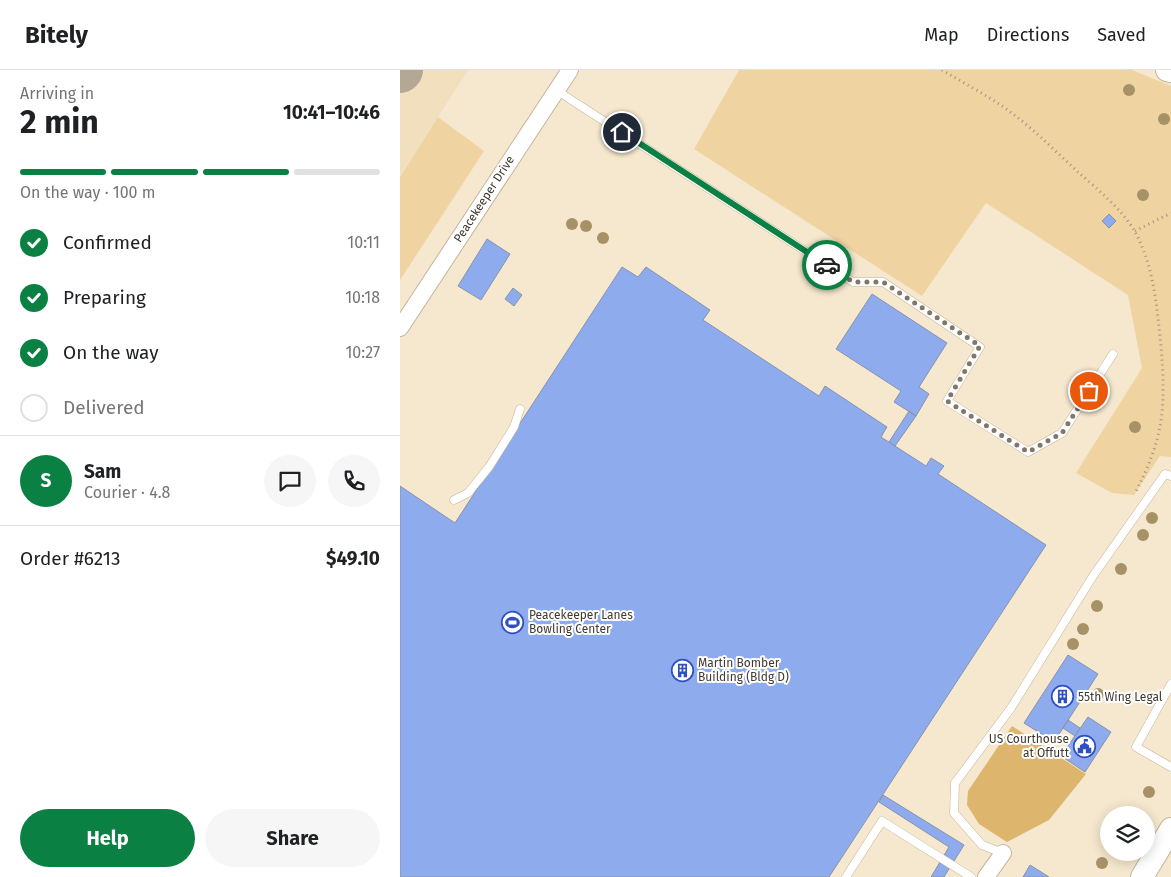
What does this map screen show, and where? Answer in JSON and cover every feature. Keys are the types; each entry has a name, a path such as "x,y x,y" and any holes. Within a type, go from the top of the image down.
{"street":[{"name":"Peacekeeper Drive","path":"400,328 570,70"},
{"path":"1167,70 1171,71"},
{"path":"1142,877 1171,829"},
{"path":"986,877 1003,853"}],"lane":[{"path":"556,90 853,282 883,282 980,346 947,401 1028,452 1062,433 1113,354"},
{"path":"454,500 468,492 489,467 514,427 520,408"},
{"path":"1003,853 982,845 954,813 955,783 1011,708 1093,576 1165,474 1171,476"},
{"path":"1171,684 1136,747 1171,767"},
{"path":"846,877 882,821 971,877"}],"path":[{"path":"942,70 1014,114 1105,196 1135,231 1149,266 1159,330 1164,393 1163,412 1156,444 1148,469 1134,495 1143,506"},
{"path":"1135,231 1171,213"}],"shaded area":[{"path":"400,70 468,70 400,176"},
{"path":"739,70 1132,70 1171,86 1171,457 1160,456 1134,495 1112,493 1076,473 1142,368 1128,295 986,203 922,296 694,149"},
{"path":"438,117 484,151 400,280 400,177"},
{"path":"1012,726 1086,774 1049,820 1007,842 979,824 967,805 968,791"}],"building":[{"path":"1109,214 1116,221 1109,228 1102,221"},
{"path":"487,239 510,254 481,300 458,286"},
{"name":"Martin Bomber Building (Bldg D)","path":"622,267 638,277 646,267 710,310 703,320 819,396 825,386 887,427 881,437 926,466 931,458 944,466 938,474 1046,545 829,877 400,877 400,486 455,523"},
{"path":"513,288 522,295 514,306 505,299"},
{"path":"872,294 947,343 919,387 929,394 916,416 894,402 901,391 836,349"},
{"path":"909,411 916,416 895,446 889,442"},
{"name":"55th Wing Legal","path":"1068,655 1098,674 1054,742 1024,723"},
{"name":"US Courthouse at Offutt","path":"1088,717 1111,732 1085,772 1061,756"},
{"path":"1068,720 1080,728 1075,736 1063,728"},
{"path":"883,795 964,845 944,877 931,877 949,847 879,802"},
{"path":"1030,865 1049,877 1023,877"}],"way so far":[{"path":"827,265 853,282 883,282 980,346 947,401 1028,452 1062,433 1089,391"}],"place":[{"name":"Peacekeeper Lanes Bowling Center","path":"513,622"},
{"name":"Martin Bomber Building (Bldg D)","path":"682,670"},
{"name":"55th Wing Legal","path":"1062,697"},
{"name":"US Courthouse at Offutt","path":"1085,746"}],"route":[{"path":"622,132 827,265"}]}
